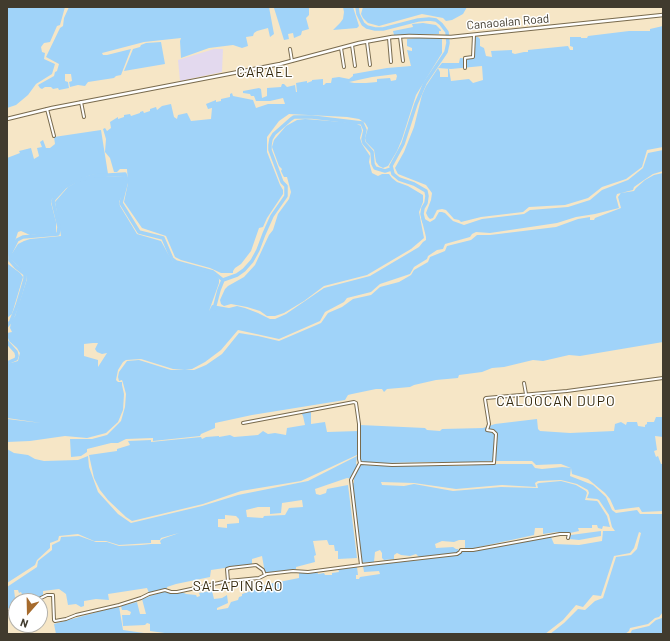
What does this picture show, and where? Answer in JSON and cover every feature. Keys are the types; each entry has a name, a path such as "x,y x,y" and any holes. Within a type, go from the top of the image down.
{"street":[{"name":"Canaoalan Road","path":"7,119 46,109 292,61 352,45 400,36 451,37 663,15"},
{"path":"465,68 465,58 473,57 474,35"},
{"path":"400,36 403,61"},
{"path":"389,38 391,62"},
{"path":"367,42 370,65"},
{"path":"352,45 355,66"},
{"path":"341,48 344,67"},
{"path":"290,49 292,61"},
{"path":"82,102 84,117"},
{"path":"46,109 54,136"},
{"path":"360,464 392,465 494,463 496,434 494,431 487,430 489,424 486,398 567,391 663,378"},
{"path":"524,383 526,394"},
{"path":"243,423 356,402 359,424 360,464 351,479 360,565"},
{"path":"48,595 53,595 54,620 56,621 119,605 165,590 177,592 228,581 259,578 265,575 293,571 308,572 457,554 461,550 473,550 560,534 569,534 568,538"},
{"path":"228,581 227,569 230,568 256,565 263,570 265,575"}],"shaded area":[{"path":"214,49 223,49 222,72 180,81 178,60"}],"water":[{"path":"7,7 65,7 60,25 57,26 50,42 44,43 41,47 42,52 45,53 44,59 55,64 52,74 36,84 28,95 16,105 7,108"},
{"path":"69,7 269,7 274,34 270,37 268,28 257,31 253,36 246,37 248,46 242,48 233,45 209,48 181,58 181,38 144,42 102,53 103,55 107,55 131,49 121,75 114,78 88,82 85,86 78,85 70,87 69,82 72,81 71,74 65,74 65,81 68,82 69,88 59,90 58,88 53,89 51,87 45,87 42,89 38,85 54,76 55,72 57,71 59,64 46,57 60,28 63,26 64,18"},
{"path":"270,7 309,7 309,15 306,18 309,29 302,31 301,35 294,38 293,33 288,34 289,39 284,40 274,8"},
{"path":"343,7 353,7 359,26 357,28 333,30 343,19"},
{"path":"363,7 467,7 463,14 452,20 446,21 443,18 422,14 379,26 368,23 363,18 361,14"},
{"path":"423,23 436,25 441,31 439,31 439,34 394,35 393,31 413,27 412,24"},
{"path":"663,26 663,147 647,150 642,167 626,179 602,187 588,198 565,205 529,207 523,212 481,217 461,222 454,219 446,210 442,209 437,210 433,218 430,219 426,213 432,193 426,185 398,174 395,168 404,152 414,127 422,95 438,68 442,63 459,63 460,58 473,59 474,37 478,37 480,39 480,46 484,48 486,56 492,57 491,51 512,50 512,53 515,54 528,52 528,50 568,46 570,50 573,50 573,47 570,46 570,37 587,38 588,36 629,31 650,31 650,29","holes":["482,66 483,80 473,83 469,79 451,81 449,69 448,77 440,77 438,68 451,69"]},
{"path":"442,38 442,53 416,95 402,139 388,166 383,168 376,162 374,150 366,142 365,138 368,128 365,123 359,119 289,114 279,121 267,137 267,152 283,190 283,194 267,218 263,227 259,228 251,251 241,264 235,268 233,273 221,273 175,257 166,236 142,228 124,202 128,183 127,169 120,169 117,172 114,172 110,158 105,152 106,139 103,129 105,128 107,131 111,128 110,122 118,117 118,119 124,117 124,115 130,114 131,116 143,111 144,113 156,107 157,110 162,106 171,104 174,117 177,119 178,115 187,113 191,121 211,119 212,108 208,109 206,104 216,100 216,102 221,101 221,99 230,97 230,94 232,93 233,96 253,100 256,108 268,104 285,104 283,98 270,101 256,101 254,96 243,93 243,91 259,88 261,89 262,98 267,96 267,88 281,87 282,84 287,87 295,85 297,92 296,83 307,81 307,83 312,80 323,79 324,85 326,83 331,83 332,78 339,77 349,79 353,76 353,74 387,68 411,66 407,50 412,51 412,48 407,46 407,39","holes":["396,74 396,80 391,81 390,78 377,79 377,82 349,82 372,77"]},
{"path":"161,42 165,64 124,71 133,49 146,43"},
{"path":"305,119 355,123 361,126 362,131 360,138 370,156 369,162 372,173 378,176 382,174 389,174 397,182 408,186 423,195 423,202 419,212 424,238 411,249 367,275 324,286 304,301 284,313 275,316 267,316 260,311 247,307 231,304 224,306 221,304 220,300 225,289 244,277 255,265 269,235 273,230 278,214 289,199 291,192 287,177 284,177 281,171 282,169 279,166 272,147 274,140 286,126 297,120"},
{"path":"101,130 108,174 91,175 71,183 52,199 51,203 56,222 56,233 30,235 21,231 18,232 9,254 8,264 23,277 12,314 7,318 7,158 20,153 19,151 31,148 34,159 39,156 37,148 42,147 40,142 43,140 46,148 50,148 55,144 54,137"},
{"path":"663,150 663,171 653,174 634,187 633,190 617,194 616,197 619,208 576,217 557,223 490,233 476,232 470,237 445,244 443,249 437,250 428,256 427,259 414,267 410,274 380,284 371,292 347,298 344,302 325,312 320,321 279,339 238,330 221,350 205,362 192,369 173,369 141,359 126,360 118,370 116,380 118,382 122,382 124,394 123,410 118,422 106,433 87,438 65,436 30,441 7,442 7,419 41,423 7,418 7,364 18,361 20,353 9,341 7,333 12,332 10,328 11,322 15,316 27,279 26,275 11,259 11,255 18,244 24,241 61,236 55,202 68,187 75,183 91,177 124,176 126,179 124,191 119,202 137,234 161,241 172,261 211,272 219,279 209,311 212,305 229,308 237,306 270,319 275,319 286,314 324,288 370,276 419,247 426,240 421,217 430,222 435,219 439,212 442,212 453,221 464,225 482,219 524,214 530,210 568,207 590,200 602,190 628,180 643,168 648,153","holes":["98,343 95,349 97,352 102,354 107,353 98,367 98,360 84,356 84,344"]},
{"path":"663,173 663,342 580,356 569,355 543,361 533,360 504,367 492,368 482,372 459,375 458,378 436,380 410,387 387,389 384,392 382,389 376,389 348,395 345,400 252,415 215,423 215,428 201,434 200,436 153,441 153,438 126,439 118,443 111,443 87,449 87,452 81,456 71,457 70,439 92,439 107,435 121,421 125,407 126,394 122,380 119,381 118,377 119,372 127,361 139,360 171,370 194,370 206,365 222,354 239,333 279,341 321,323 328,313 342,307 353,299 371,295 380,287 399,282 411,275 414,270 428,262 430,257 445,251 447,246 471,240 477,235 490,235 556,227 578,219 590,217 590,220 594,220 595,218 621,208 618,197 621,193 634,191 645,180 654,175"},
{"path":"308,409 308,411 311,411 311,424 325,422 327,432 359,431 360,425 425,428 427,430 440,431 442,429 483,428 495,424 537,419 538,429 540,431 570,433 614,431 615,424 621,422 626,425 627,422 637,422 638,426 645,427 647,422 654,422 656,417 663,417 663,437 655,436 657,450 654,451 656,457 658,456 661,464 663,464 663,511 642,512 639,507 615,510 610,499 605,493 588,479 572,474 571,468 561,464 536,465 532,461 493,461 442,464 438,462 383,463 362,462 359,454 301,481 241,491 203,504 132,521 108,500 100,490 94,478 89,455 117,451 117,449 130,445 128,441 151,440 151,442 201,437 202,439 206,437 230,435 234,437 258,435 263,431 268,434 275,433 286,435 287,428 305,425 300,411"},
{"path":"7,449 14,453 28,455 35,459 44,461 78,460 88,456 89,467 98,492 118,514 131,523 202,506 238,495 308,481 357,456 356,464 359,465 453,466 532,464 535,468 542,469 562,467 571,468 570,476 593,485 606,497 612,510 616,513 637,510 640,514 663,514 663,612 659,617 655,618 648,624 630,628 625,634 550,634 578,609 585,610 595,601 603,598 616,557 631,555 637,549 641,533 639,532 634,548 630,553 614,556 601,596 593,595 583,607 576,605 563,620 545,634 172,634 150,631 150,624 147,623 145,625 123,626 122,615 130,615 131,612 122,610 121,606 137,602 140,614 146,614 142,599 165,591 169,593 182,592 196,595 197,597 200,596 199,593 212,591 214,599 222,598 227,595 228,603 217,608 217,610 228,608 231,602 238,600 242,594 263,587 264,585 299,578 299,573 317,571 318,574 324,573 325,575 332,575 332,573 339,572 338,569 357,567 358,575 356,575 356,579 359,579 360,577 380,574 379,571 364,572 363,566 420,560 537,538 551,537 554,544 579,545 602,541 603,531 615,531 612,527 609,515 599,500 587,498 589,493 588,490 577,484 561,480 538,481 535,483 536,487 502,485 456,489 414,483 381,482 382,485 404,486 414,484 453,491 501,487 538,488 537,484 539,483 561,481 576,485 586,491 587,493 585,500 597,501 607,516 610,527 603,526 602,529 598,528 597,525 592,525 592,528 578,528 579,531 570,533 557,532 543,534 543,528 535,528 534,535 470,549 465,548 465,540 454,542 442,541 435,544 436,548 453,547 459,551 456,553 419,557 416,554 410,556 397,553 394,555 394,559 384,560 380,550 375,552 374,562 360,563 350,484 354,483 354,479 347,478 315,489 316,494 320,495 326,493 327,489 348,485 357,558 338,559 338,551 335,551 334,545 329,545 327,540 313,541 316,555 314,556 315,562 296,567 296,569 265,573 262,556 252,559 252,564 211,570 210,577 176,584 167,587 167,589 149,593 147,588 108,594 109,600 96,599 84,601 84,606 81,607 76,604 68,605 66,594 59,589 43,591 43,593 19,593 18,590 14,590 14,593 8,593 7,609 7,587 37,567 38,561 52,550 52,545 60,541 61,537 79,536 96,542 107,542 119,546 161,544 160,541 162,539 179,533 161,538 160,540 151,540 151,543 119,545 106,541 94,541 78,534 59,536 58,540 50,543 50,548 37,560 35,565 7,583","holes":["302,500 303,507 289,508 285,515 264,516 263,518 247,517 246,510 258,507 270,507 270,514 281,513 282,503","225,515 236,516 239,519 239,523 227,524 227,528 218,527 218,519 225,519"]},
{"path":"601,531 601,536 579,540 569,539 571,535"},
{"path":"119,606 123,630 151,634 56,634 54,624"},
{"path":"663,617 663,634 630,634 632,630 649,626 656,620"}],"waterway":[{"path":"357,7 358,14 363,24 367,27 383,29 418,20 429,19 436,20 447,32 448,43 446,52 425,83 416,104 403,144 391,166 393,174 399,179 414,184 426,191 426,203 422,214 424,222"},
{"path":"214,309 223,280 237,275 252,261 272,216 286,196 286,186 282,182 270,150 270,145 274,134 291,119 294,117 312,117 362,123 365,130 363,139 364,143 372,152 373,164 375,168 385,171 391,169"},
{"path":"7,326 11,321 17,306 25,279 25,274 10,260 11,252 17,240 23,237 58,234 59,227 53,202 54,199 65,187 74,182 93,176 125,174 127,180 121,203 139,232 163,238 172,259 176,262 213,272 223,280"},
{"path":"7,342 16,352 17,356 16,359 7,363"}],"district":[{"name":"CARAEL","path":"265,72"},
{"name":"CALOOCAN DUPO","path":"556,401"},
{"name":"SALAPINGAO","path":"238,586"}]}
